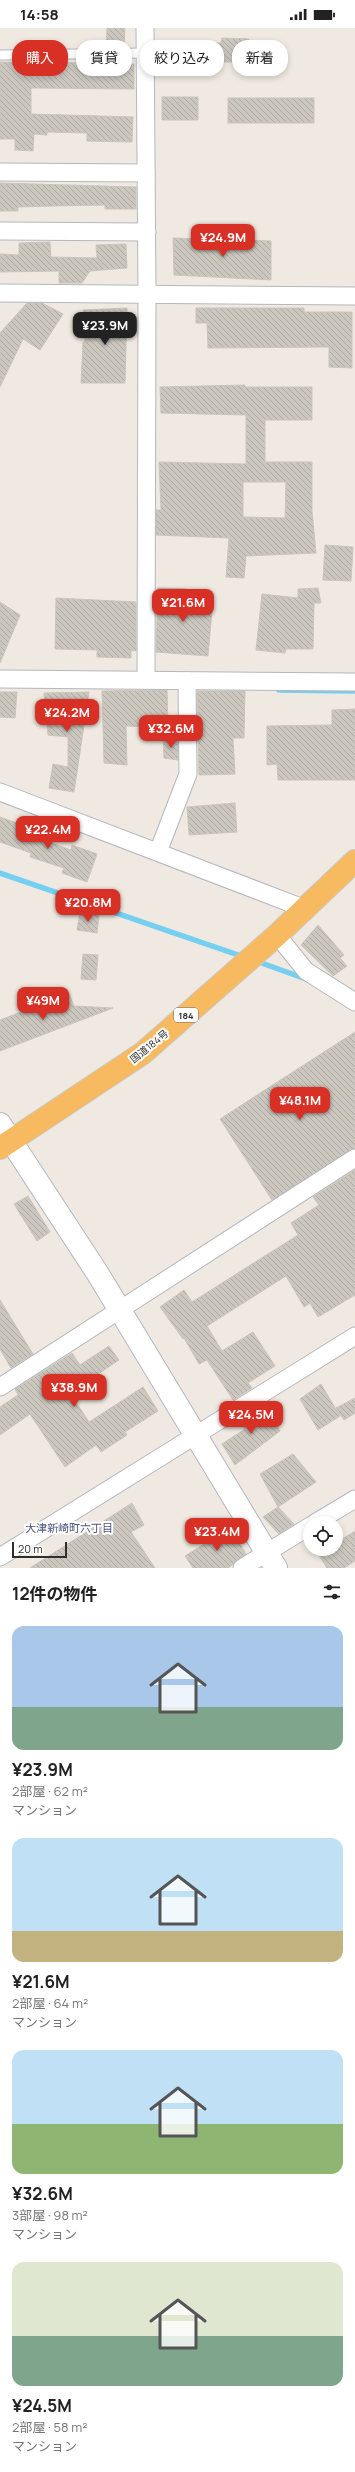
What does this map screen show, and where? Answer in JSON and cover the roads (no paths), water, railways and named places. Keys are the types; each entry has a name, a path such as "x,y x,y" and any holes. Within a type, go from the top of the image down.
{"highway":[{"name":"国道184号","path":"3,1138 143,1053 277,935 303,908 355,861"}],"street":[{"path":"145,28 145,40"},
{"path":"145,76 147,232 146,680"},
{"path":"0,172 146,173"},
{"path":"0,231 147,232"},
{"path":"0,293 355,296"},
{"path":"0,679 355,682"},
{"path":"158,852 188,774 188,681"},
{"path":"0,792 303,908"},
{"path":"277,935 306,971 355,1002"},
{"path":"3,1138 98,1274 270,1561"},
{"path":"0,1388 355,1158"},
{"path":"0,1557 355,1336"},
{"path":"326,1516 355,1498"},
{"path":"242,1568 270,1561 303,1532"}],"lane":[{"path":"0,55 140,53"}],"waterway":[{"path":"279,690 355,691"},
{"path":"0,873 244,957"},
{"path":"256,961 306,979"}],"district":[{"name":"大津新崎町六丁目","path":"69,1527"}]}
